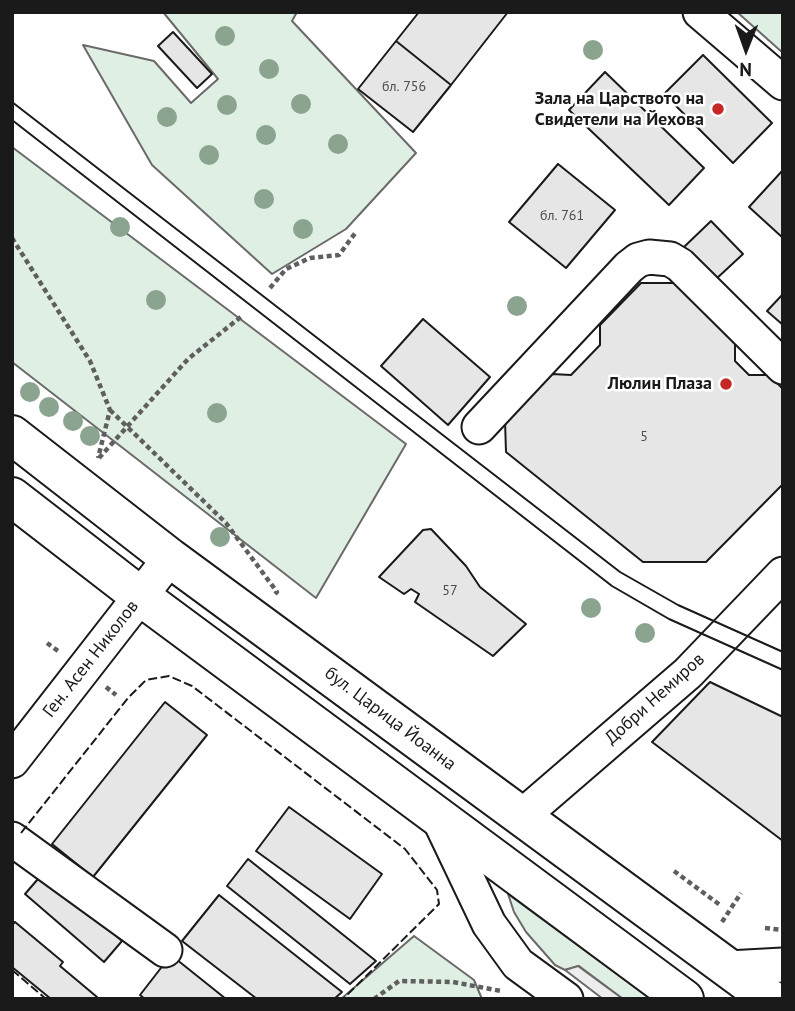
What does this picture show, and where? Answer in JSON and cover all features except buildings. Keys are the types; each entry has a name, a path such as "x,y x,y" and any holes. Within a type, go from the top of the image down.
{"main road":[{"name":"бул. Царица Йоанна","path":"12,435 170,558 770,999"},
{"path":"12,497 139,596 684,999"}],"street":[{"path":"700,12 783,83"},
{"path":"479,427 629,267 649,257 670,260 680,265 783,367"},
{"name":"Ген. Асен Николов","path":"17,749 170,558"},
{"name":"Добри Немиров","path":"521,817 688,673 783,574"},
{"path":"438,817 489,923 519,964 566,999"},
{"path":"12,839 165,950"},
{"path":"729,968 783,965"}],"path":[{"path":"270,288 286,269 310,258 340,255 356,232"},
{"path":"12,238 90,361 110,410 226,523 277,592"},
{"path":"110,410 98,458 188,359 242,316"},
{"path":"47,643 58,651"},
{"path":"106,687 116,695"},
{"path":"674,871 719,905"},
{"path":"722,923 741,893"},
{"path":"765,928 783,930"},
{"path":"374,999 399,981 453,982 501,991 507,995"}],"green space":[{"path":"163,12 297,12 292,21 416,153 346,229 272,274 152,165 83,45 154,61 191,103 218,79"},
{"path":"737,12 783,12 783,53"},
{"path":"12,147 406,444 316,598 12,362"},
{"path":"508,894 651,999 623,999 579,966 565,970 555,965 526,932 514,912"},
{"path":"414,936 474,980 482,999 341,999"}],"shaded area":[{"path":"578,966 623,999 603,999 565,970"}],"tram line":[{"path":"12,102 620,572 678,605 783,652"},
{"path":"12,120 612,586 669,619 783,670"}],"fence":[{"path":"21,833 128,698 146,680 169,676 192,686 405,849 437,890 439,904 343,999"},
{"path":"12,970 46,999"}],"place":[{"name":"Зала на Царството на Свидетели на Йехова","path":"718,109"},
{"name":"Люлин Плаза","path":"726,384"}]}
